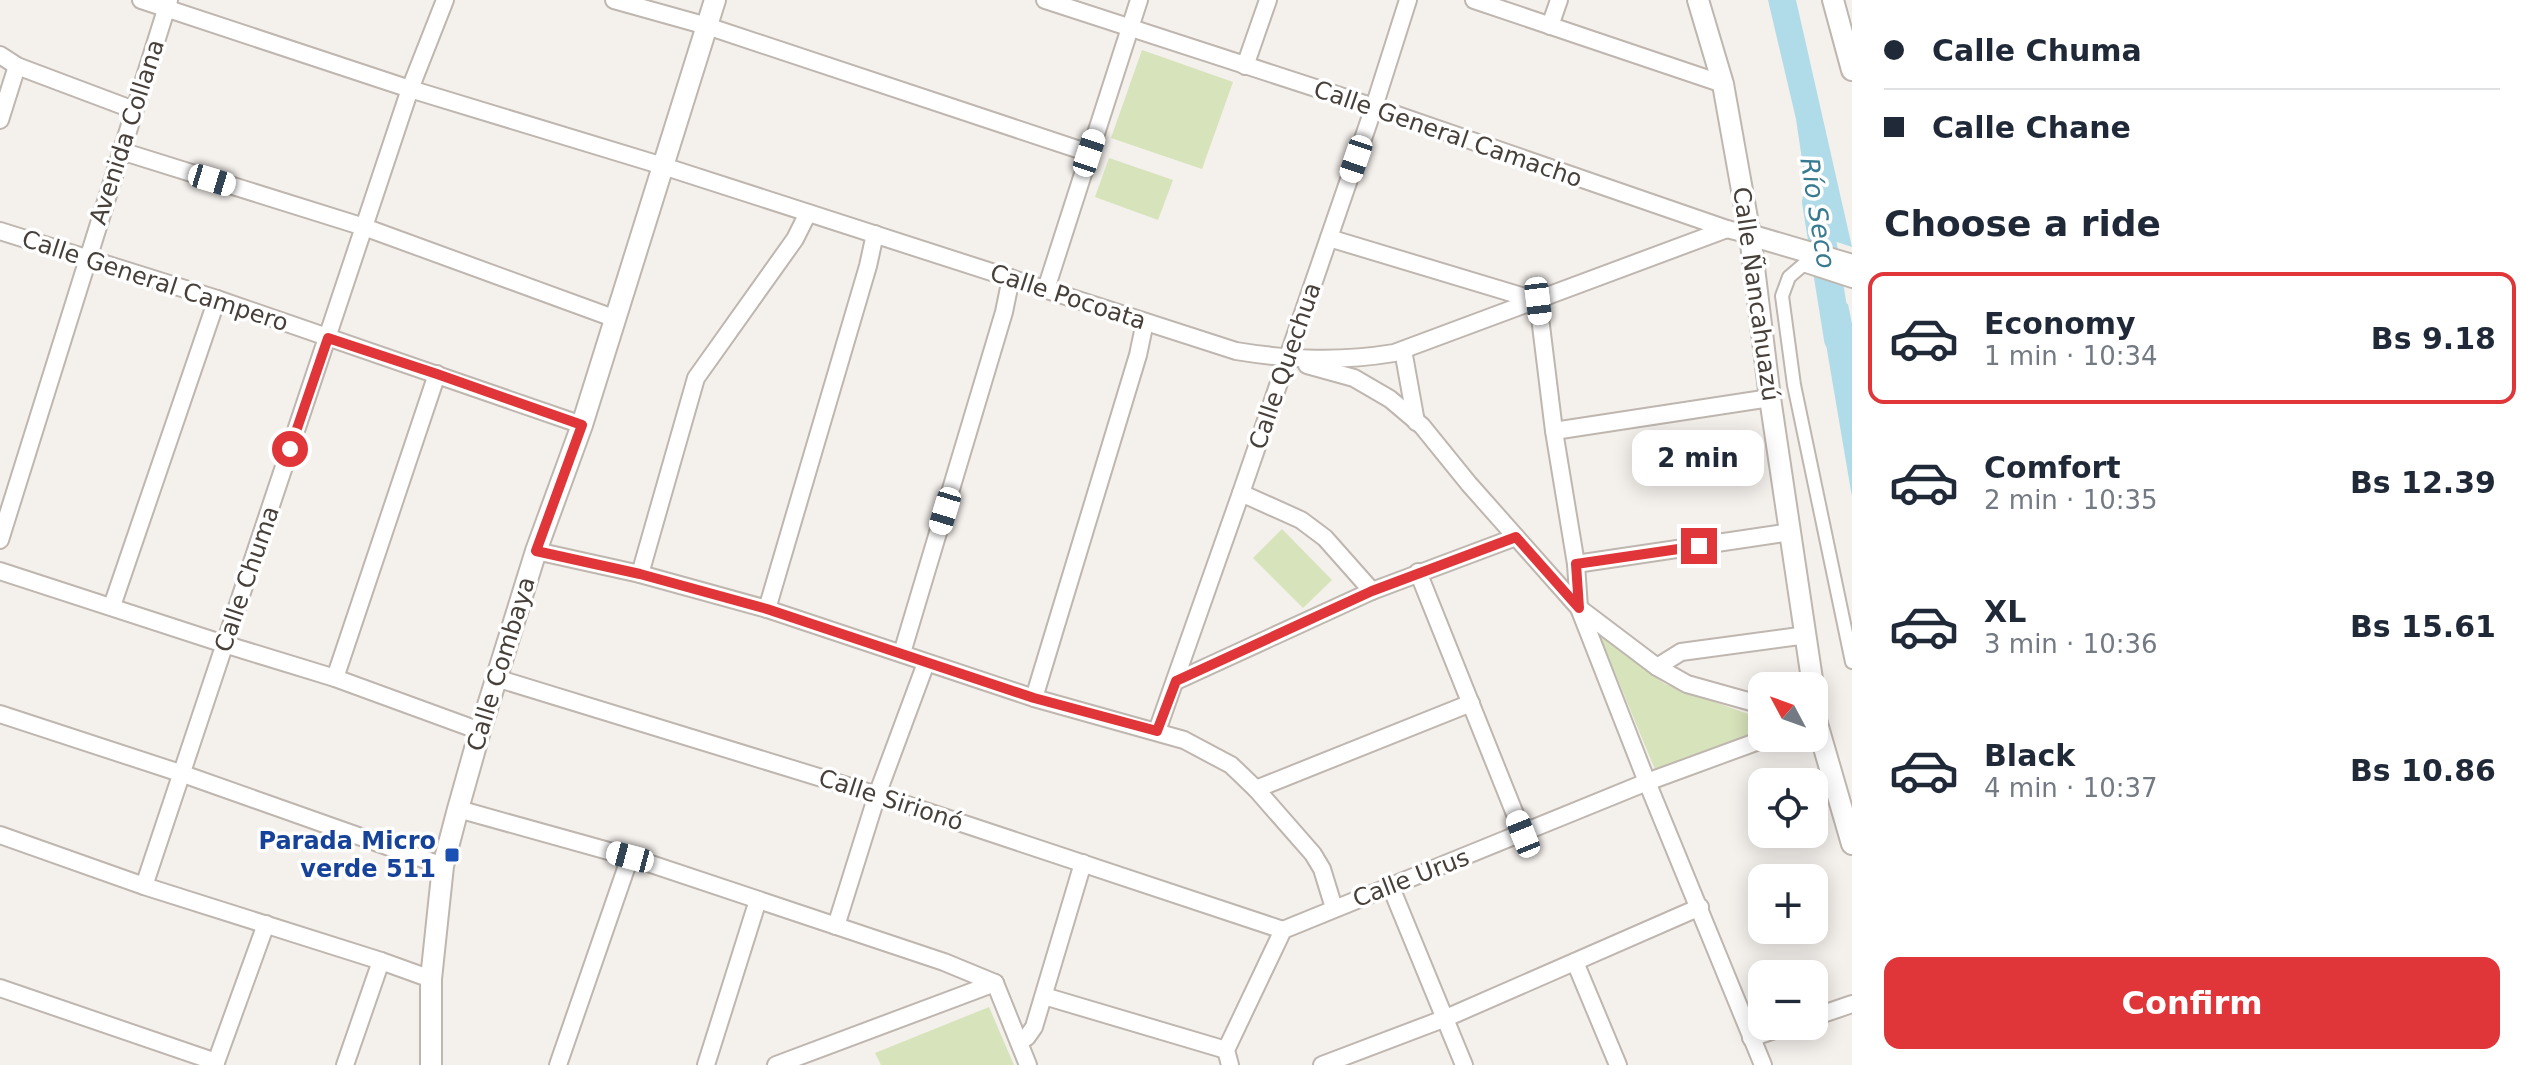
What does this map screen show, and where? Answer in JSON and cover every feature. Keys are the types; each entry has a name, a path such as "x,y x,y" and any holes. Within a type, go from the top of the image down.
{"street":[{"name":"Calle Pocoata","path":"141,0 168,4 410,89 663,166 1236,351 1287,359 1355,359 1403,350 1727,229"},
{"name":"Calle Chuma","path":"144,886 410,89 445,0"},
{"path":"614,0 707,26 1089,153"},
{"name":"Calle Combaya","path":"431,1065 431,979 443,866 458,809 536,551 582,425 715,0"},
{"name":"Calle General Camacho","path":"1045,0 1374,107 1750,235 1851,276"},
{"path":"1046,289 1139,0"},
{"path":"1245,66 1268,0"},
{"name":"Calle Quechua","path":"1157,731 1374,107 1408,0"},
{"path":"1474,0 1723,84"},
{"path":"1550,26 1559,0"},
{"name":"Calle Ñancahuazú","path":"1698,0 1723,84 1750,235 1770,398 1811,672"},
{"path":"1833,0 1852,70"},
{"name":"Avenida Collana","path":"0,540 168,4"},
{"path":"0,55 17,66 134,110"},
{"path":"0,120 17,66"},
{"path":"121,151 364,227 616,319"},
{"path":"640,574 696,378 795,239 808,213"},
{"name":"Calle General Campero","path":"0,231 217,299 582,425"},
{"path":"767,609 875,234"},
{"path":"1329,238 1538,301 1554,431 1576,564 1579,608 1748,1030"},
{"path":"1804,257 1789,277 1782,296 1794,385 1852,662"},
{"path":"902,653 1004,312 1011,278"},
{"path":"112,606 217,299"},
{"path":"1034,698 1138,355 1145,322"},
{"path":"1403,350 1416,422"},
{"path":"1287,359 1354,378 1390,399 1416,422 1579,608 1657,667 1687,684 1748,701"},
{"path":"335,678 437,374"},
{"path":"1554,431 1770,398"},
{"path":"1241,493 1301,520 1325,538 1372,591"},
{"path":"1576,564 1791,532"},
{"path":"1176,681 1372,591 1516,537"},
{"path":"536,551 640,574 767,609 1034,698 1184,740 1231,765 1256,789 1313,854 1322,869 1334,908"},
{"path":"0,571 335,678 480,731"},
{"path":"1418,572 1523,834"},
{"path":"1657,667 1681,652 1807,635"},
{"path":"836,926 877,795 926,663"},
{"name":"Calle Sirionó","path":"496,678 877,795 1283,930"},
{"path":"1256,789 1471,703"},
{"path":"0,714 183,774 443,866"},
{"name":"Calle Urus","path":"1283,930 1647,782 1748,745"},
{"path":"1825,752 1852,844"},
{"path":"458,809 630,857 944,962 995,983 1028,1065"},
{"path":"0,835 144,886 431,979"},
{"path":"558,1065 630,857"},
{"path":"1019,1042 1034,1027 1083,863"},
{"path":"1390,885 1464,1065"},
{"path":"706,1065 758,900"},
{"path":"1322,1065 1446,1018 1700,907"},
{"path":"0,988 216,1064 266,924"},
{"path":"1044,996 1228,1058 1283,930"},
{"path":"345,1065 381,961"},
{"path":"1575,962 1618,1065"},
{"path":"776,1065 995,983"},
{"path":"1828,1012 1852,1004"},
{"path":"1752,1040 1763,1065"}],"green space":[{"path":"1142,50 1233,82 1202,169 1111,138"},
{"path":"1109,158 1173,180 1158,220 1095,197"},
{"path":"1282,529 1332,580 1303,608 1253,558"},
{"path":"1599,634 1665,684 1748,714 1748,738 1656,772"},
{"path":"989,1007 1014,1065 881,1065 875,1053"}],"water":[{"path":"1768,0 1796,0 1852,247 1813,234 1796,119"},
{"path":"1818,297 1848,304 1852,324 1852,497"}],"waterway":[{"name":"Río Seco","path":"1816,202 1838,339"}],"place":[{"name":"Parada Micro verde 511","path":"452,855"}],"route":[{"path":"290,449 328,338 582,425 536,551 640,574 767,609 1034,698 1157,731 1176,681 1372,591 1516,537 1579,608 1576,564 1699,546"}]}
